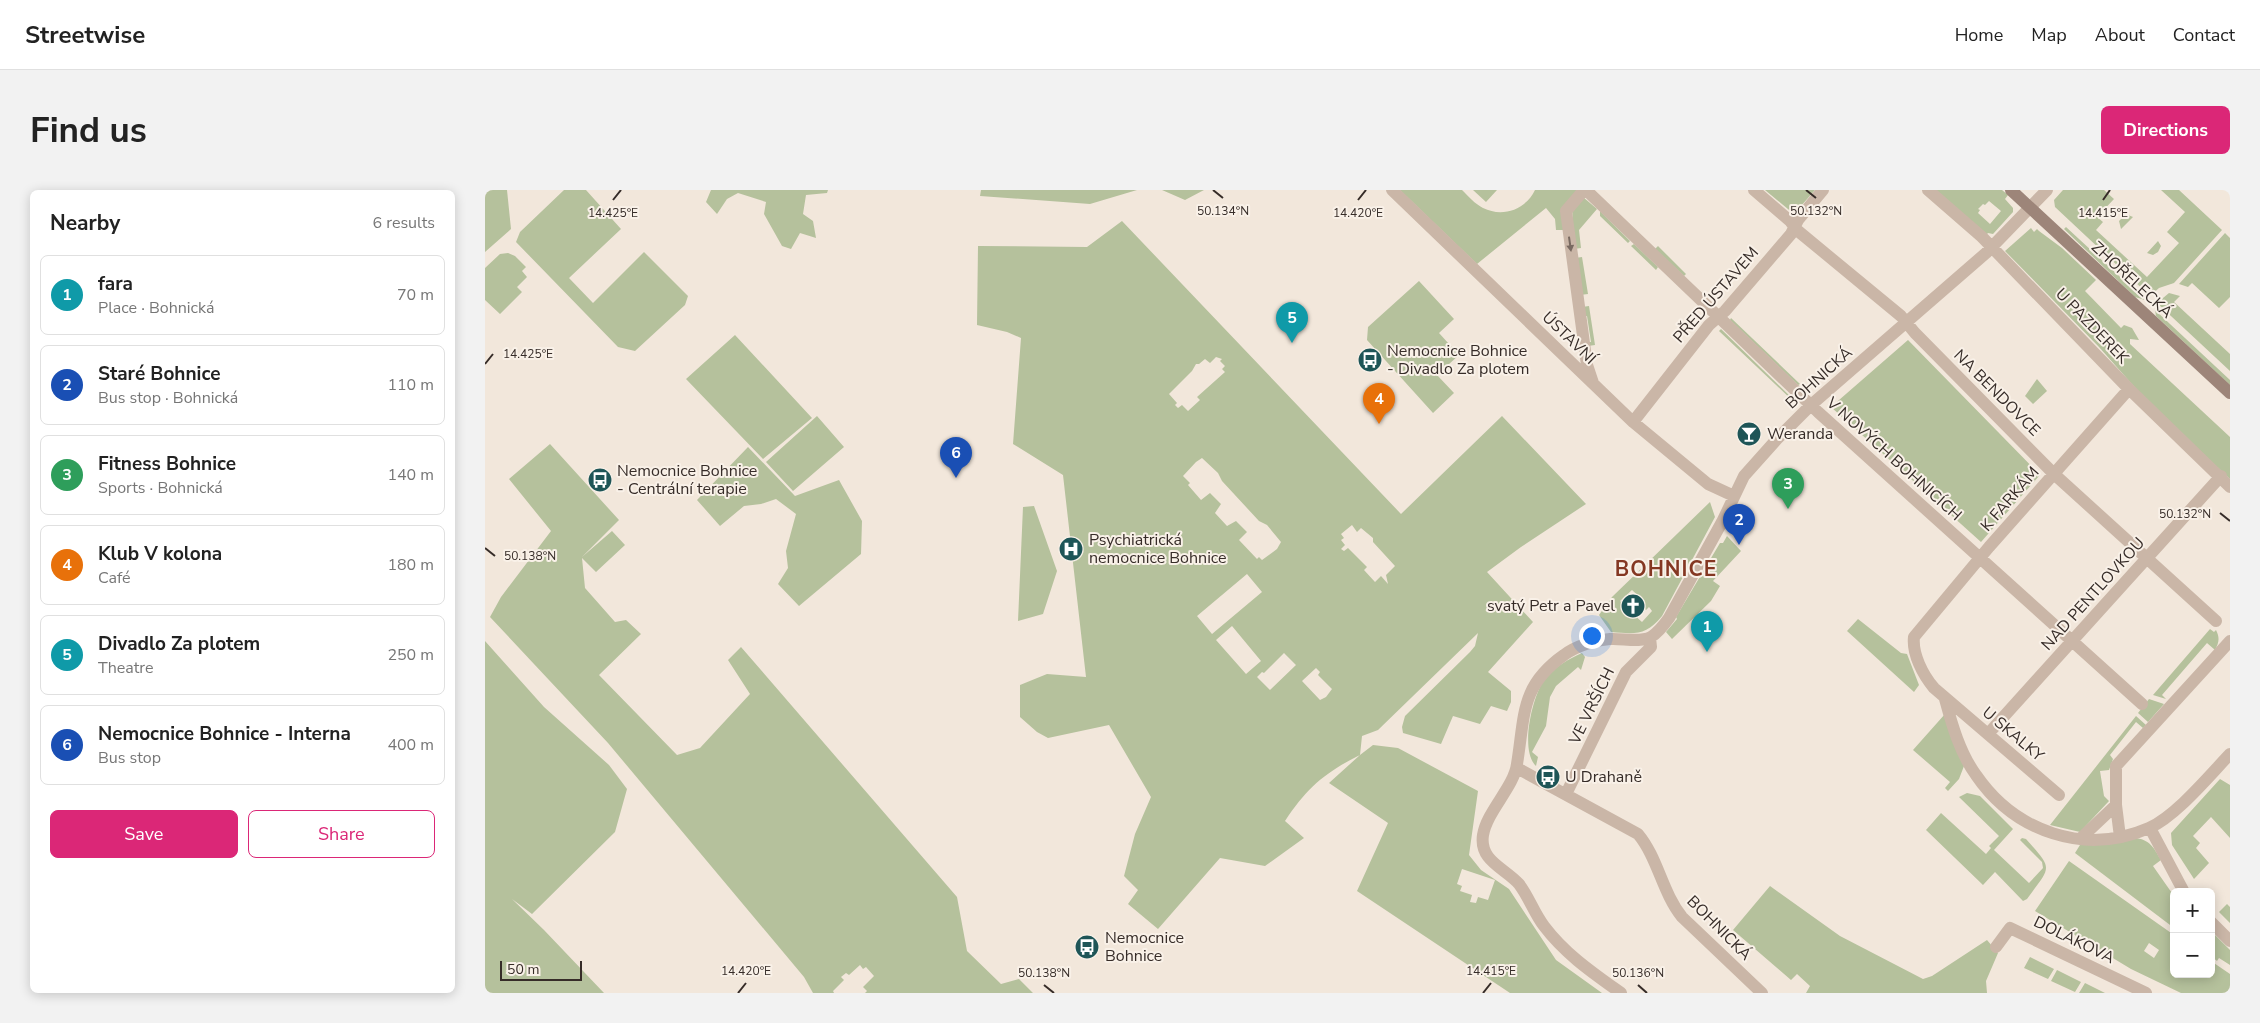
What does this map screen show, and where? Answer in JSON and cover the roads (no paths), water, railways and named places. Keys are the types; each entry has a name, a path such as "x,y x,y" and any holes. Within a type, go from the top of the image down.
{"street":[{"name":"ÚSTAVNÍ","path":"1392,190 1633,422 1708,484 1734,496"},
{"path":"1585,190 1566,211 1587,365 1593,385"},
{"name":"V NOVÝCH BOHNICÍCH","path":"1585,190 1811,406 2142,704"},
{"name":"NA BENDOVCE","path":"1754,190 1906,323 2054,474 2216,621"},
{"name":"PŘED ÚSTAVEM","path":"1633,422 1709,325 1725,311 1795,227 1798,220 1823,190"},
{"name":"U PAZDEREK","path":"1928,190 1992,247 2129,389 2221,476 2230,487"},
{"name":"ZHOŘELECKÁ","path":"2011,190 2230,393"},
{"name":"BOHNICKÁ","path":"1650,638 1661,629 1669,618 1723,522 1744,476 1811,406 1992,247 2047,190"},
{"name":"K FARKÁM","path":"1917,632 2129,389"},
{"name":"NAD PENTLOVKOU","path":"1988,734 2221,476"},
{"name":"U SKALKY","path":"1917,632 1914,637 1913,647 1929,682 1945,699 2059,795"},
{"path":"1621,993 1559,945 1543,925 1518,884 1489,860 1483,850 1483,836 1486,825 1517,768 1526,702 1533,684 1547,667 1567,653 1588,643 1609,639 1650,638"},
{"name":"VE VRŠÍCH","path":"1566,794 1626,672 1651,647 1650,638"},
{"path":"2120,837 2116,805 2116,766 2230,641"},
{"name":"U SKALKY","path":"1945,699 1953,730 1975,775 1995,798 2019,819 2047,833 2080,839 2113,839 2150,828 2170,814 2230,754"},
{"name":"BOHNICKÁ","path":"1517,768 1638,834 1647,844 1671,903 1681,917 1762,993"},
{"path":"2080,839 2116,805"},
{"path":"2150,828 2182,888"},
{"path":"2215,926 2230,941"},
{"name":"DOLÁKOVA","path":"1996,947 2011,928 2146,993"}],"place":[{"name":"Divadlo Za plotem","path":"1292,343"},
{"name":"Nemocnice Bohnice - Divadlo Za plotem","path":"1370,360"},
{"name":"Klub V kolona","path":"1379,424"},
{"name":"Weranda","path":"1749,434"},
{"name":"Nemocnice Bohnice - Interna","path":"956,478"},
{"name":"Nemocnice Bohnice - Centrální terapie","path":"600,480"},
{"name":"Fitness Bohnice","path":"1788,509"},
{"name":"Staré Bohnice","path":"1739,545"},
{"name":"Psychiatrická nemocnice Bohnice","path":"1071,549"},
{"name":"svatý Petr a Pavel","path":"1633,606"},
{"name":"fara","path":"1707,652"},
{"name":"U Drahaně","path":"1548,777"},
{"name":"Nemocnice Bohnice","path":"1087,947"}],"district":[{"name":"BOHNICE","path":"1666,569"}]}
